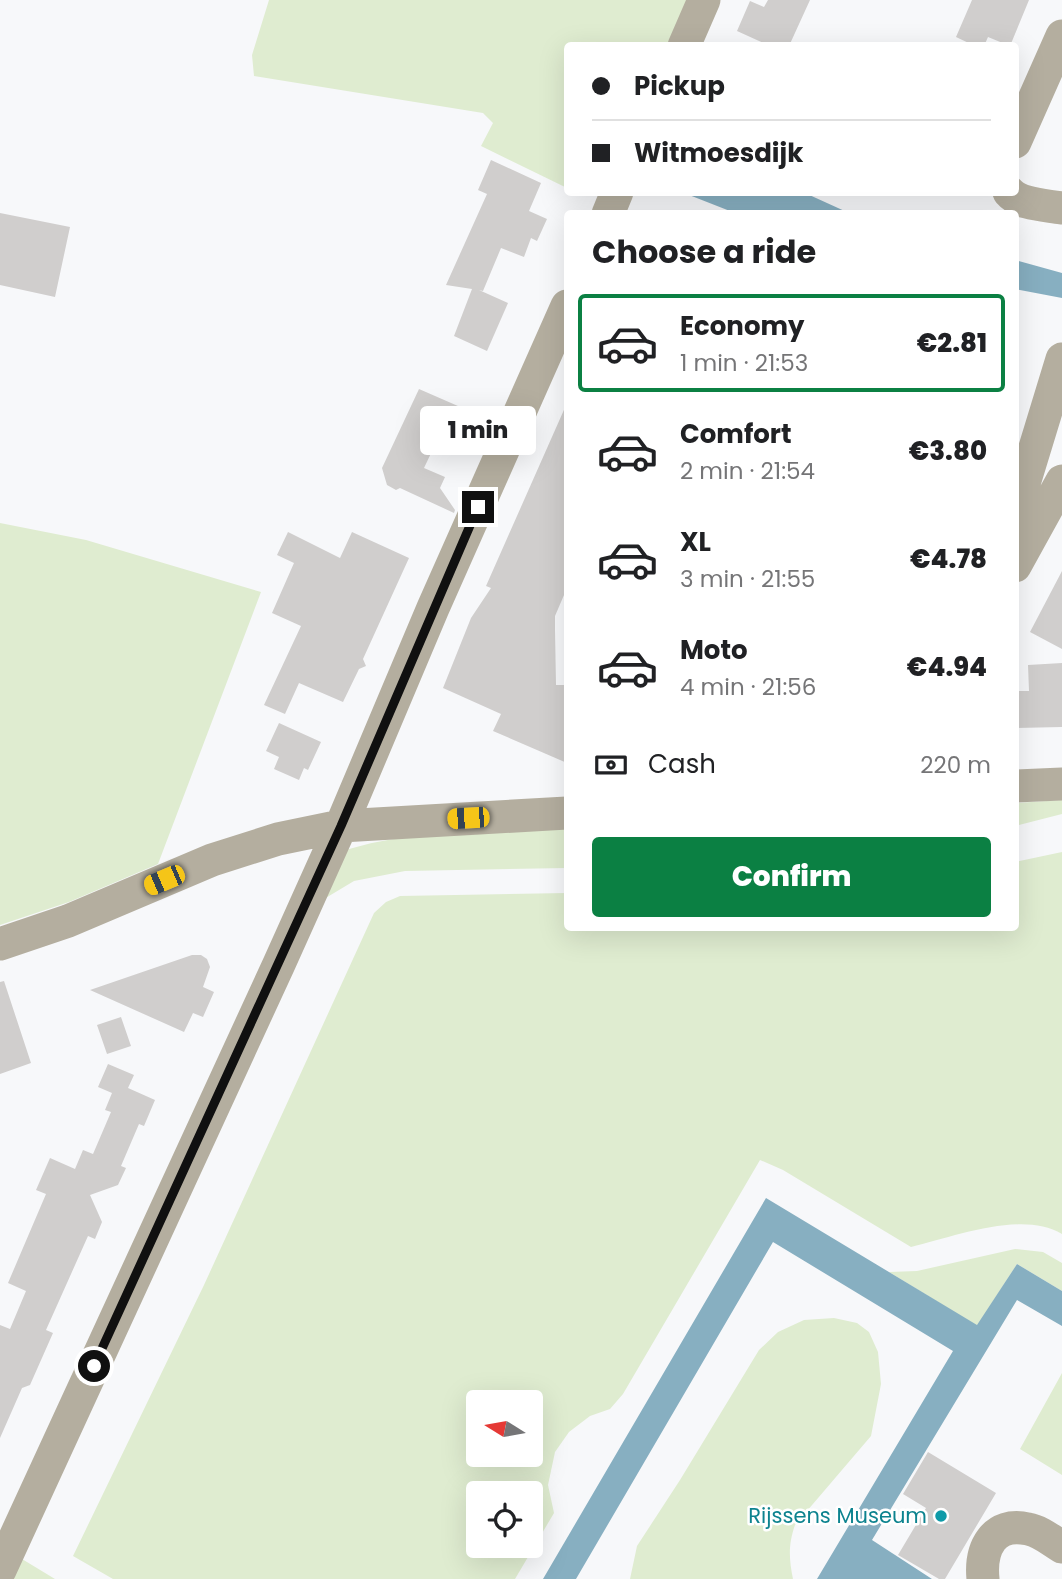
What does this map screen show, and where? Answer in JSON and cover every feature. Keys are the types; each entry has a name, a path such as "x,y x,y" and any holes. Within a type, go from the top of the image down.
{"street":[{"path":"686,42 705,0"},
{"path":"1019,133 1062,36"},
{"path":"1012,196 1062,208"},
{"path":"0,1570 341,826 433,608 564,313"},
{"path":"1019,500 1062,359"},
{"path":"1019,559 1062,481"},
{"path":"1019,786 1062,784"},
{"path":"0,944 68,921 212,860 278,839 341,826 564,813"},
{"path":"983,1579 981,1563 987,1545 999,1531 1010,1527 1031,1529 1062,1547"}],"green space":[{"path":"269,0 695,0 677,42 564,42 564,187 481,146 493,123 483,113 254,76 252,55"},
{"path":"0,523 86,540 261,592 158,864 69,902 0,925"},
{"path":"1062,800 1062,814 1019,825 1019,803"},
{"path":"564,828 564,868 405,871 354,881 319,902 340,852 395,839 481,831"},
{"path":"1062,852 1062,1234 1046,1227 1028,1224 1008,1225 967,1232 911,1247 783,1170 760,1160 623,1394 610,1409 590,1416 569,1432 555,1452 548,1485 554,1513 543,1532 543,1481 466,1481 466,1558 527,1558 515,1579 113,1579 73,1556 204,1285 374,913 386,902 400,896 564,893 564,931 1019,931 1019,861"},
{"path":"1015,1249 1043,1252 1062,1263 1062,1291 1017,1264 977,1326 889,1272 917,1271"},
{"path":"834,1318 857,1323 869,1332 878,1352 881,1384 871,1436 795,1525 790,1552 793,1579 630,1579 637,1546 759,1350 778,1332 804,1320"},
{"path":"1062,1373 1062,1475 1020,1449"},
{"path":"22,1559 55,1579 13,1579"}],"water":[{"path":"692,196 812,196 842,210 727,210"},
{"path":"1019,261 1062,273 1062,298 1019,290"},
{"path":"766,1198 977,1325 1017,1264 1062,1291 1062,1326 1017,1300 872,1540 932,1579 817,1579 953,1351 773,1242 576,1579 543,1579"}],"building":[{"path":"768,0 810,0 791,42 761,42 737,31 750,1 764,7"},
{"path":"972,0 1029,0 1012,42 1000,42 988,37 986,42 967,42 956,37"},
{"path":"491,160 541,183 529,211 547,219 537,241 531,238 524,257 501,248 483,291 479,290 508,303 487,351 454,336 472,289 446,285 487,194 478,190"},
{"path":"0,213 70,227 55,297 0,285"},
{"path":"419,389 474,413 463,439 442,430 424,468 445,477 440,488 455,510 454,513 400,488 396,490 387,485 382,468"},
{"path":"564,410 564,595 555,616 555,630 556,685 564,685 564,762 493,731 501,714 443,688 471,618 491,588 486,586"},
{"path":"288,532 340,558 352,532 409,558 363,659 366,666 359,669 343,702 299,683 285,714 264,705 301,626 272,613 294,563 277,555"},
{"path":"1062,571 1062,649 1030,632"},
{"path":"1062,663 1062,727 1019,728 1019,691 1029,691 1028,665"},
{"path":"279,723 321,742 308,770 304,768 299,780 274,769 279,757 266,751"},
{"path":"192,955 201,955 207,959 210,967 203,987 214,992 203,1017 193,1013 184,1032 90,990"},
{"path":"4,981 31,1063 0,1074 0,982"},
{"path":"121,1017 131,1046 107,1054 97,1025"},
{"path":"108,1064 134,1075 128,1088 155,1100 144,1126 139,1124 121,1166 126,1168 118,1185 90,1195 102,1222 95,1239 88,1236 46,1330 53,1333 30,1385 22,1388 0,1438 0,1325 10,1329 26,1291 8,1283 46,1194 36,1190 50,1158 75,1169 83,1150 93,1154 111,1112 105,1110 112,1093 98,1087"},
{"path":"928,1452 996,1493 945,1579 939,1579 898,1555 926,1508 903,1494"}],"place":[{"name":"Rijssens Museum","path":"941,1516"}],"route":[{"path":"94,1366 341,826 478,507"}]}
